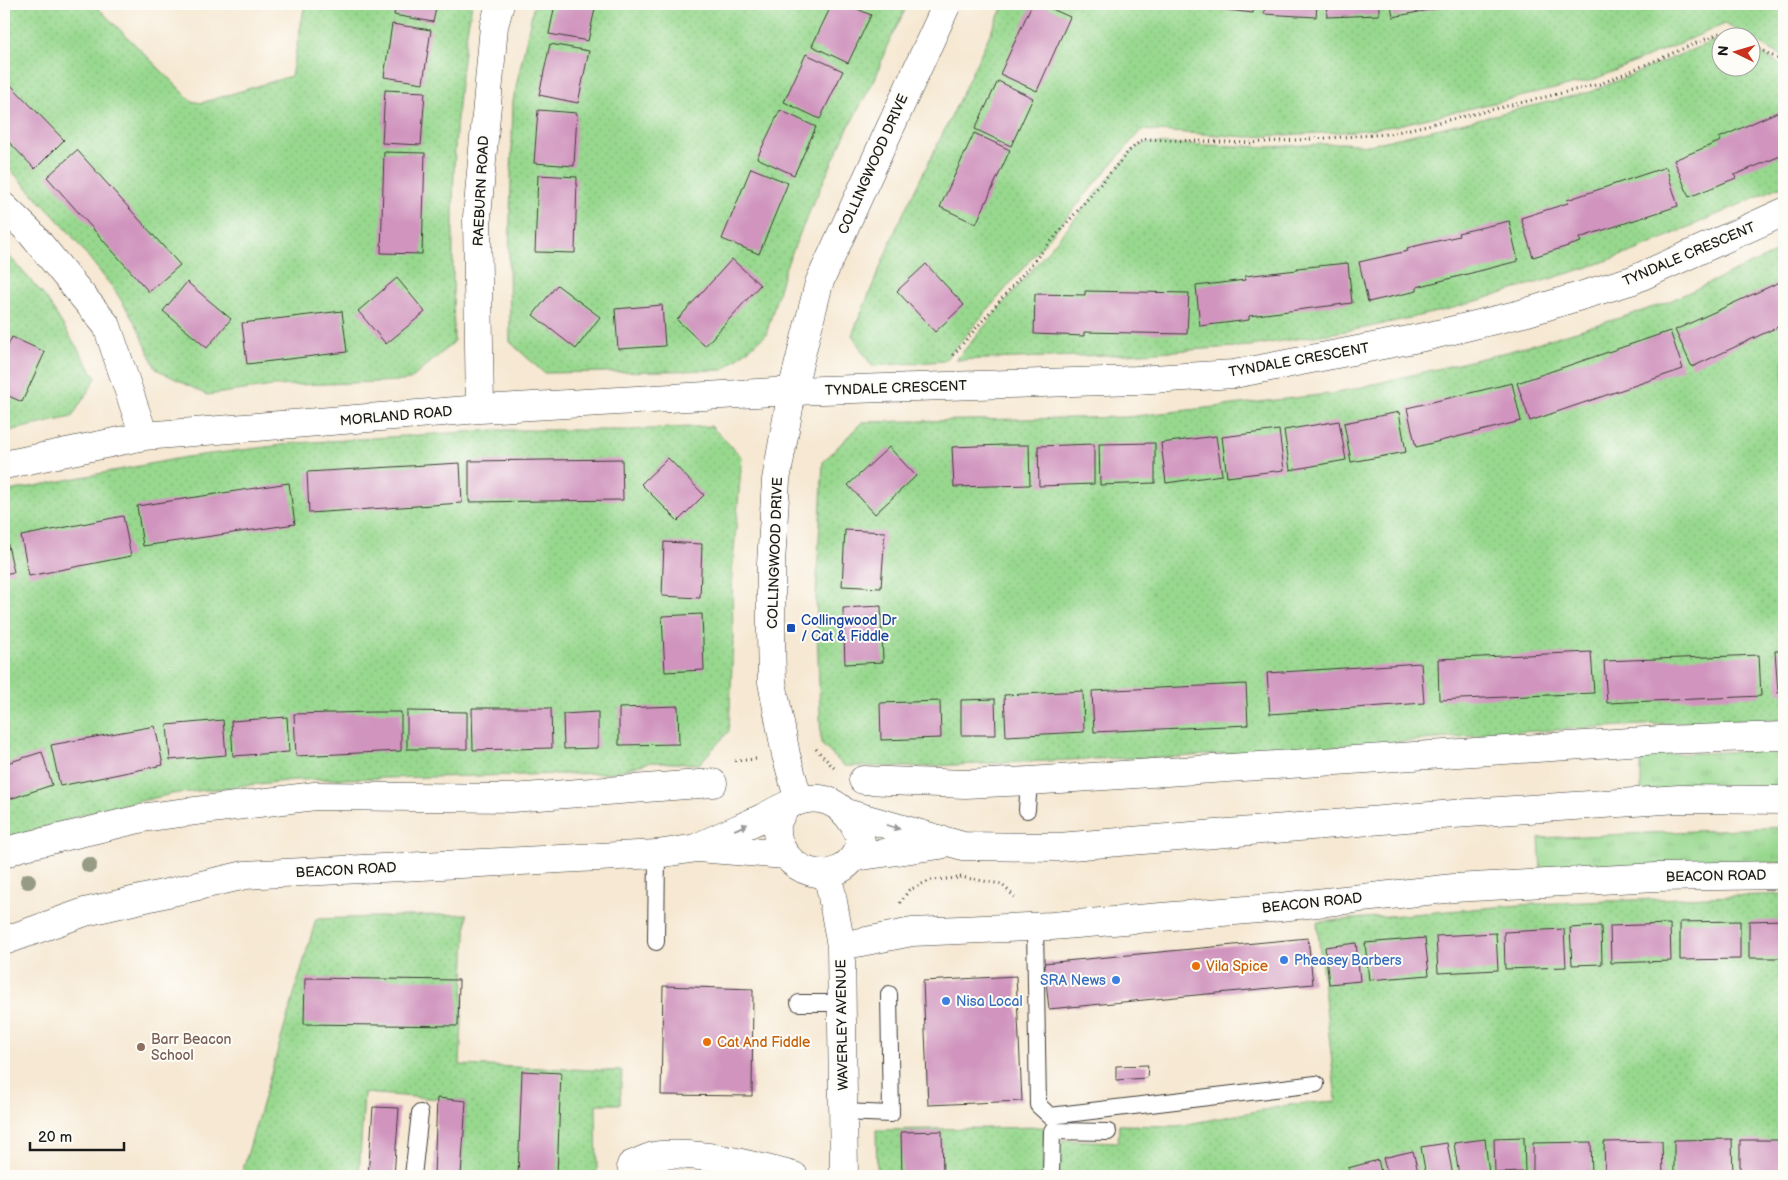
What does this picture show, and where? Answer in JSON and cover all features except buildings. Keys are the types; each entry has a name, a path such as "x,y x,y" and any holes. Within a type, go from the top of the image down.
{"street":[{"name":"RAEBURN ROAD","path":"480,409 477,218 494,26 500,4"},
{"name":"COLLINGWOOD DRIVE","path":"792,804 786,756 772,682 771,564 776,480 792,391 819,283 947,4"},
{"path":"4,207 30,232 107,326 144,436"},
{"name":"TYNDALE CRESCENT","path":"792,391 1136,380 1234,374 1428,336 1524,313 1633,280 1784,212"},
{"name":"MORLAND ROAD","path":"4,465 144,436 480,409 792,391"},
{"path":"864,780 966,784 1029,781 1650,740 1784,736"},
{"path":"4,854 16,848 148,817 315,796 514,805 713,783"},
{"name":"BEACON ROAD","path":"4,941 85,912 244,875 657,854 696,848 786,855 800,867 828,874 843,869 855,858 861,841 856,827 846,813 834,804 819,799 792,804 696,848"},
{"name":"BEACON ROAD","path":"846,813 948,844 974,848 1059,847 1679,799 1784,800"},
{"path":"786,855 778,840 777,824 792,804"},
{"name":"BEACON ROAD","path":"855,858 948,844"},
{"name":"WAVERLEY AVENUE","path":"828,874 841,946 844,1176"},
{"name":"BEACON ROAD","path":"841,946 912,932 1035,926 1271,908 1454,888 1656,877 1784,875"},
{"path":"631,1165 658,1154 685,1155 726,1161 794,1176"}],"lane":[{"path":"1027,810 1029,781"},
{"path":"656,942 657,854"},
{"path":"1035,926 1038,1105 1050,1116 1316,1084"},
{"path":"843,1112 892,1114 889,994"},
{"path":"799,1003 842,1003"},
{"path":"413,1176 420,1113"},
{"path":"1051,1176 1052,1132 1108,1132"}],"path":[{"path":"925,388 1130,150 1143,139 1250,143 1389,134 1600,84 1710,37"},
{"path":"1760,49 1784,62"},
{"path":"786,756 817,749 836,770 864,780"},
{"path":"892,936 896,910 909,890 931,880 960,878"}],"green space":[{"path":"4,4 94,4 192,101 201,103 291,76 305,4 472,4 465,46 456,130 453,215 454,342 410,380 401,381 273,386 207,395 156,369 137,326 116,292 68,231 4,163"},
{"path":"534,4 908,4 886,48 876,77 847,130 807,217 785,269 766,335 723,370 544,373 510,342 509,258 513,101"},
{"path":"1004,4 1784,4 1784,57 1760,44 1760,28 1732,28 1725,24 1710,28 1710,30 1593,80 1394,126 1356,131 1249,137 1141,130 944,361 872,366 852,335 898,224"},
{"path":"1710,42 1710,78 1760,78 1760,53 1784,66 1784,185 1637,250 1589,267 1450,309 1365,328 1251,346 1110,355 956,360 1131,152 1146,143 1268,147 1342,143 1369,145 1590,92"},
{"path":"1784,249 1784,721 1711,721 1519,732 1377,744 1177,757 911,767 844,766 821,744 816,597 823,462 862,422 1127,417 1337,393 1507,352 1639,312 1665,303"},
{"path":"4,250 46,298 96,378 72,417 4,432"},
{"path":"711,426 742,457 732,574 733,642 729,731 699,764 651,762 612,773 294,780 172,794 88,813 4,840 4,492 186,457 298,443 495,430 629,430"},
{"path":"1784,750 1784,788 1641,795 1641,755"},
{"path":"1784,827 1784,862 1541,872 1539,838"},
{"path":"1784,894 1784,1176 1058,1176 1057,1153 1063,1140 1118,1142 1119,1125 1177,1126 1295,1104 1336,1101 1317,922 1532,904"},
{"path":"467,914 460,1065 622,1071 620,1104 596,1104 597,1176 461,1176 466,1101 364,1093 359,1176 241,1176 316,919"},
{"path":"1044,1127 1043,1176 877,1176 876,1130"}],"place":[{"name":"Collingwood Dr / Cat & Fiddle","path":"791,628"},
{"name":"Pheasey Barbers","path":"1284,960"},
{"name":"Vila Spice","path":"1196,966"},
{"name":"SRA News","path":"1116,980"},
{"name":"Nisa Local","path":"946,1001"},
{"name":"Cat And Fiddle","path":"707,1042"},
{"name":"Barr Beacon School","path":"141,1047"}]}
